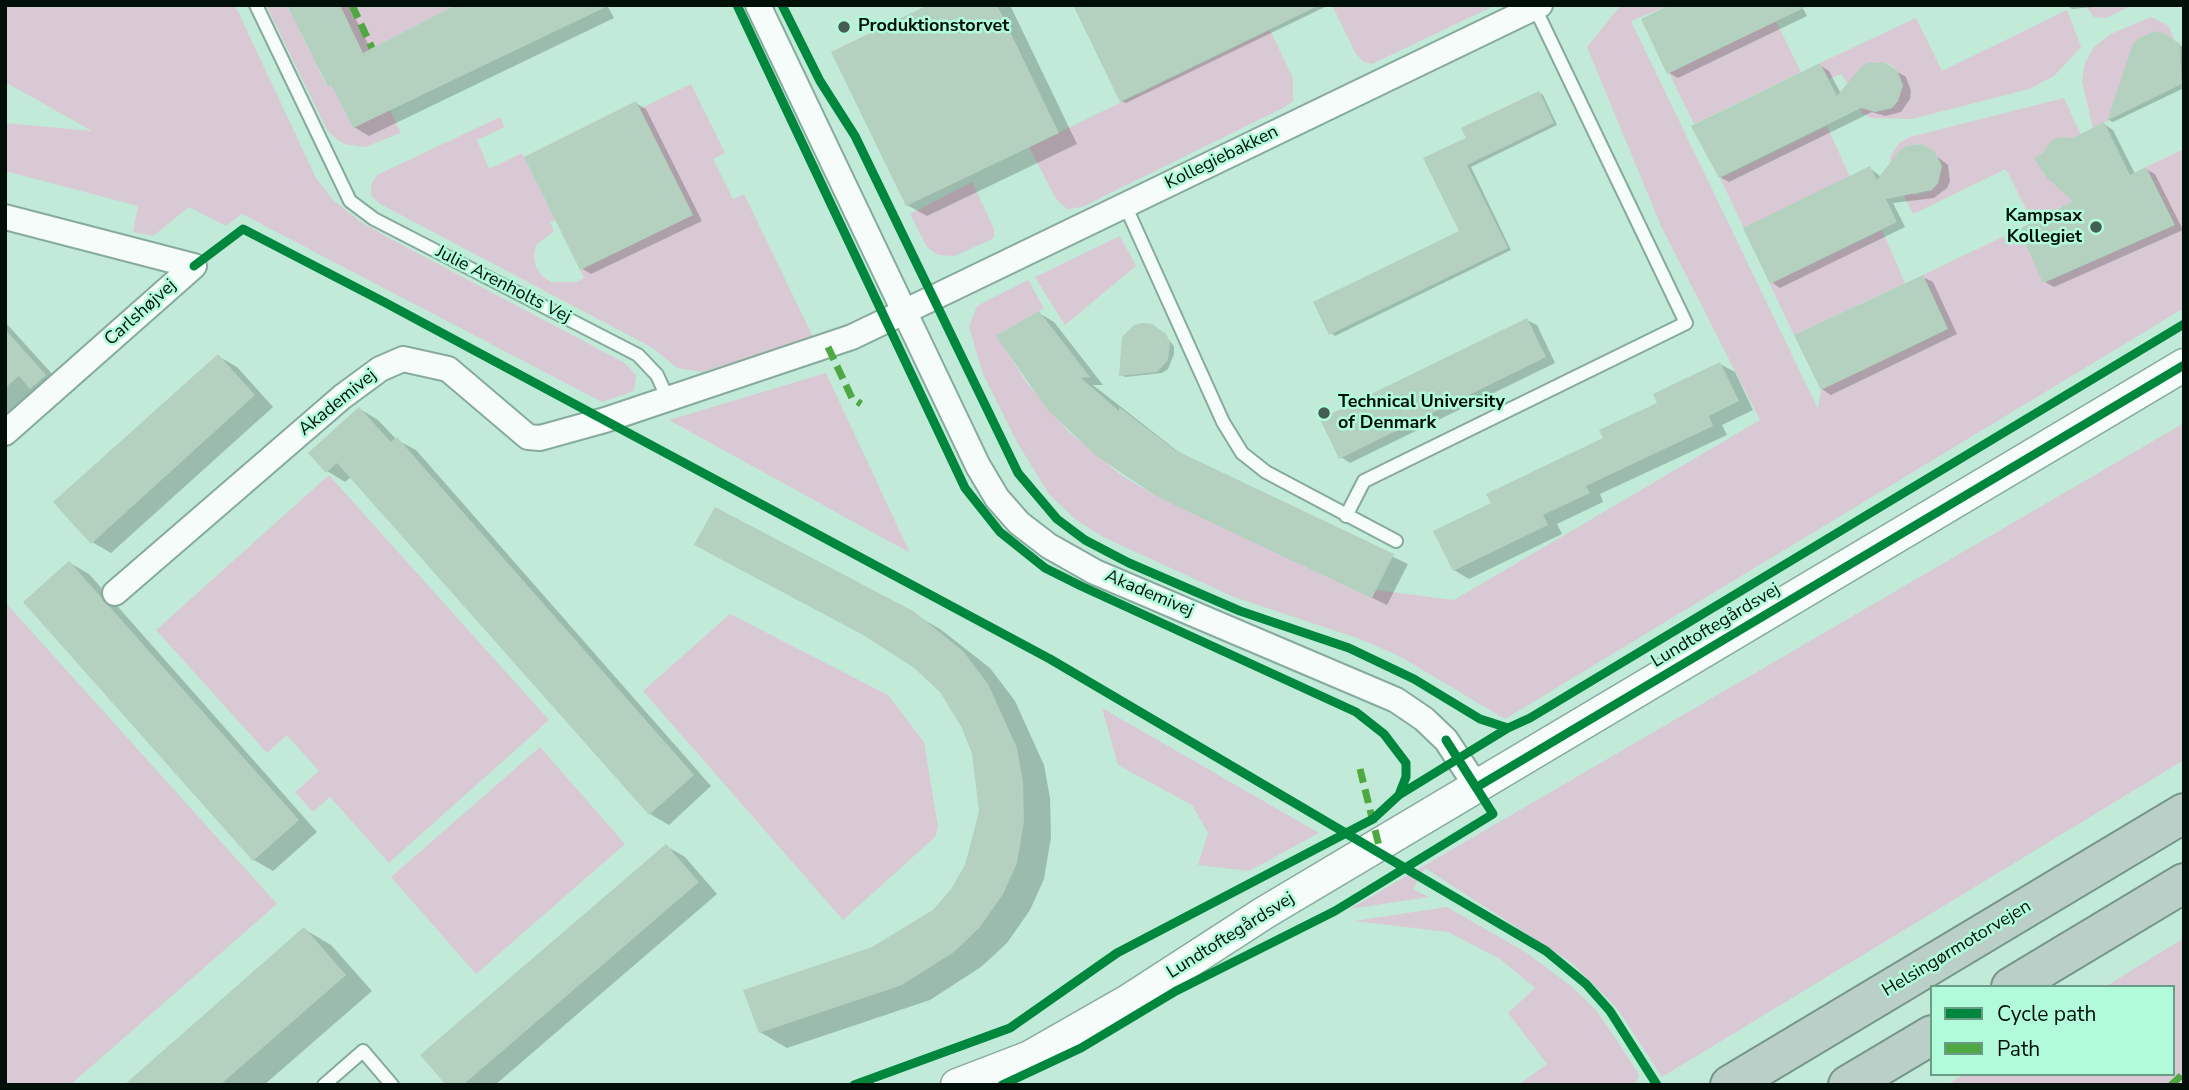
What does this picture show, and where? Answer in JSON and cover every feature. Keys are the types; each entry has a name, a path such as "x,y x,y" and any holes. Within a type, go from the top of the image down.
{"highway":[{"name":"Helsingørmotorvejen","path":"1730,1085 2184,813"},
{"path":"2014,985 2184,883"},
{"path":"1848,1085 1930,1036"}],"street":[{"name":"Akademivej","path":"758,5 978,466 997,498 1019,523 1049,546 1095,572 1396,700 1424,719 1446,740 1477,788"},
{"name":"Kollegiebakken","path":"905,312 1537,6"},
{"name":"Carlshøjvej","path":"5,217 194,266 5,433"},
{"name":"Akademivej","path":"116,593 350,391 380,369 403,359 449,369 528,437 540,438 605,420 667,397 828,347 905,312"},
{"name":"Lundtoftegårdsvej","path":"957,1085 1030,1057 1128,1001 1264,913 2184,365"}],"lane":[{"name":"Julie Arenholts Vej","path":"256,5 335,175 350,201 374,219 638,355 657,374 667,397"},
{"path":"1346,516 1364,481 1686,323 1537,6"},
{"path":"1125,205 1223,422 1242,453 1266,472 1396,541"},
{"path":"324,1085 363,1051 392,1085"}],"shaded area":[{"path":"5,5 235,5 316,178 333,200 361,222 389,238 625,363 636,375 634,391 602,402 242,214 226,226 189,207 153,236 133,232 138,206 5,171 5,123 92,131 5,82"},
{"path":"266,5 287,5 290,12 295,10 306,31 301,34 309,50 314,48 323,68 319,71 327,87 332,85 353,128 390,110 401,133 365,147 344,144 335,138 327,130"},
{"path":"339,5 456,5 363,53"},
{"path":"1332,5 1496,5 1372,64 1364,62 1356,54"},
{"path":"1621,5 1670,5 1631,21 1818,409 1821,390 1948,329 1923,275 2019,229 2044,283 2175,225 2146,167 2184,149 2184,308 1505,719 1399,656 1360,639 1234,597 1103,537 1075,519 1049,494 1018,444 983,374 969,327 977,306 1028,280 1044,308 997,336 1026,382 1069,432 1121,475 1156,496 1371,598 1376,590 1454,600 1760,420 1661,226 1587,47"},
{"path":"2085,5 2134,5 2105,18 2094,17"},
{"path":"2067,10 2081,47 2054,76 2029,89 1912,119 1871,118 1862,113 1858,103 1875,112 1892,108 1898,101 1903,85 1897,70 1891,65 1883,62 1868,63 1856,73 1852,89 1841,74 1829,79 1820,63 1916,18 1942,71"},
{"path":"2151,17 2169,26 2174,39 2155,31 2139,38 2133,44 2179,67 2181,52 2184,83 2093,128 2082,81 2085,63 2094,47 2111,34"},
{"path":"1776,21 1801,72 1694,124 1669,73"},
{"path":"1270,30 1293,78 1293,101 1082,207 1067,209 1056,199 1029,147"},
{"path":"691,84 725,153 713,159 733,199 744,194 814,339 702,372 677,368 653,348 380,204 371,196 371,185 377,175 500,117 505,127 477,140 489,169 522,153 555,220 550,222 554,231 536,245 536,267 542,276 551,282 576,282 584,278 580,270 693,215 640,109"},
{"path":"2064,98 2086,146 2068,137 2051,141 2041,155 2042,172 2060,187 2104,186 2032,221 2006,169 1913,214 1900,188 1915,195 1932,190 1938,183 1942,166 1935,152 1921,144 1905,146 1892,165 1890,157 1899,143 1910,137"},
{"path":"1827,126 1850,177 1744,228 1720,178"},
{"path":"972,182 994,229 994,238 955,256 938,255 927,247 910,214"},
{"path":"1882,230 1905,283 1794,335 1770,284"},
{"path":"1120,236 1136,266 1065,325 1035,277"},
{"path":"826,373 910,553 669,420"},
{"path":"2184,423 2184,760 1662,1077 1617,1008 1572,963 1425,868 1413,889 1429,897 1350,909"},
{"path":"329,475 549,720 389,863 330,797 313,812 295,792 319,771 287,735 267,753 156,630"},
{"path":"5,602 277,904 70,1085 5,1085"},
{"path":"730,614 888,695 924,742 938,827 935,837 843,920 643,691"},
{"path":"1102,708 1319,833 1249,871 1198,865 1208,833 1192,805 1118,765"},
{"path":"540,747 625,844 476,974 391,877"},
{"path":"1447,907 1527,953 1571,986 1595,1009 1616,1039 1639,1075 1635,1085 1518,1085 1547,1064 1508,1013 1535,988 1500,959 1448,932 1354,921"},
{"path":"2184,938 2184,1085 1947,1085 1961,1076 2175,1076 2175,985 2108,985"}],"building":[{"path":"287,5 340,5 363,53 456,5 610,5 353,128 332,85 328,87"},
{"path":"928,5 997,5 1059,133 906,206 831,52"},
{"path":"1073,5 1320,5 1120,102"},
{"path":"1670,5 1810,5 1667,74 1641,19"},
{"path":"2155,31 2164,33 2180,44 2182,84 2107,121 2133,44 2139,38"},
{"path":"1883,62 1897,70 1903,85 1898,101 1892,108 1875,112 1861,108 1719,178 1691,126 1820,63 1837,96 1861,67 1868,63"},
{"path":"1539,91 1554,123 1467,165 1508,248 1329,335 1313,302 1459,231 1423,158 1466,138 1461,128"},
{"path":"636,101 693,215 580,270 524,157"},
{"name":"Kampsax Kollegiet","path":"2104,122 2130,175 2146,167 2175,225 2043,283 2019,229 2073,201 2047,178 2034,158 2042,154 2051,141 2059,137 2073,138"},
{"path":"1922,144 1935,152 1942,166 1938,183 1932,190 1886,199 1897,222 1770,284 1743,228 1870,166 1877,180 1899,151 1906,146"},
{"path":"1923,275 1948,329 1821,390 1794,335"},
{"path":"1039,311 1090,377 1081,378 1119,411 1119,407 1175,450 1394,554 1372,598 1156,496 1095,455 1047,409 996,336"},
{"path":"1527,318 1546,357 1339,459 1320,419"},
{"path":"1152,324 1166,334 1170,342 1168,360 1157,372 1119,376 1122,337 1134,325"},
{"path":"5,329 46,375 30,389 19,376 5,388"},
{"path":"218,354 255,395 91,544 53,502"},
{"path":"1720,362 1739,401 1709,416 1713,426 1586,486 1590,493 1543,515 1548,525 1453,571 1433,531 1491,503 1486,494 1603,438 1599,430 1657,403 1653,394"},
{"path":"359,407 391,442 397,437 694,775 649,815 337,463 326,473 308,453"},
{"path":"715,507 913,611 963,651 988,684 1017,748 1023,782 1024,821 1017,863 1003,894 980,927 954,952 902,985 759,1033 743,990 872,947 933,910 951,889 965,865 979,811 972,754 962,728 940,692 913,667 863,635 694,545"},
{"path":"69,561 299,820 253,861 23,602"},
{"path":"666,844 699,882 463,1085 446,1085 420,1055"},
{"path":"304,927 346,975 220,1085 124,1085"}],"marked path":[{"path":"352,5 372,48"},
{"path":"828,347 852,398 861,404"},
{"path":"1360,769 1379,846"},
{"path":"2171,1085 2184,1073"}],"cycle path":[{"path":"737,5 965,488 1000,532 1045,568 1356,712 1384,734 1406,763 1406,777 1399,795 1373,819 1117,953 1010,1028 854,1085"},
{"path":"782,5 820,81 855,136 1018,473 1057,519 1085,540 1129,563 1240,611 1349,648 1414,679 1480,719 1508,728 1530,718 2184,324"},
{"path":"194,266 243,229 1050,659 1546,951 1586,984 1610,1011 1657,1085"},
{"path":"1477,787 2184,365"},
{"path":"1399,795 1508,728"},
{"path":"1002,1085 1081,1048 1176,991 1335,911 1493,814 1446,740"}],"place":[{"name":"Produktionstorvet","path":"844,27"},
{"name":"Kampsax Kollegiet","path":"2096,227"},
{"name":"Technical University of Denmark","path":"1324,413"}]}
